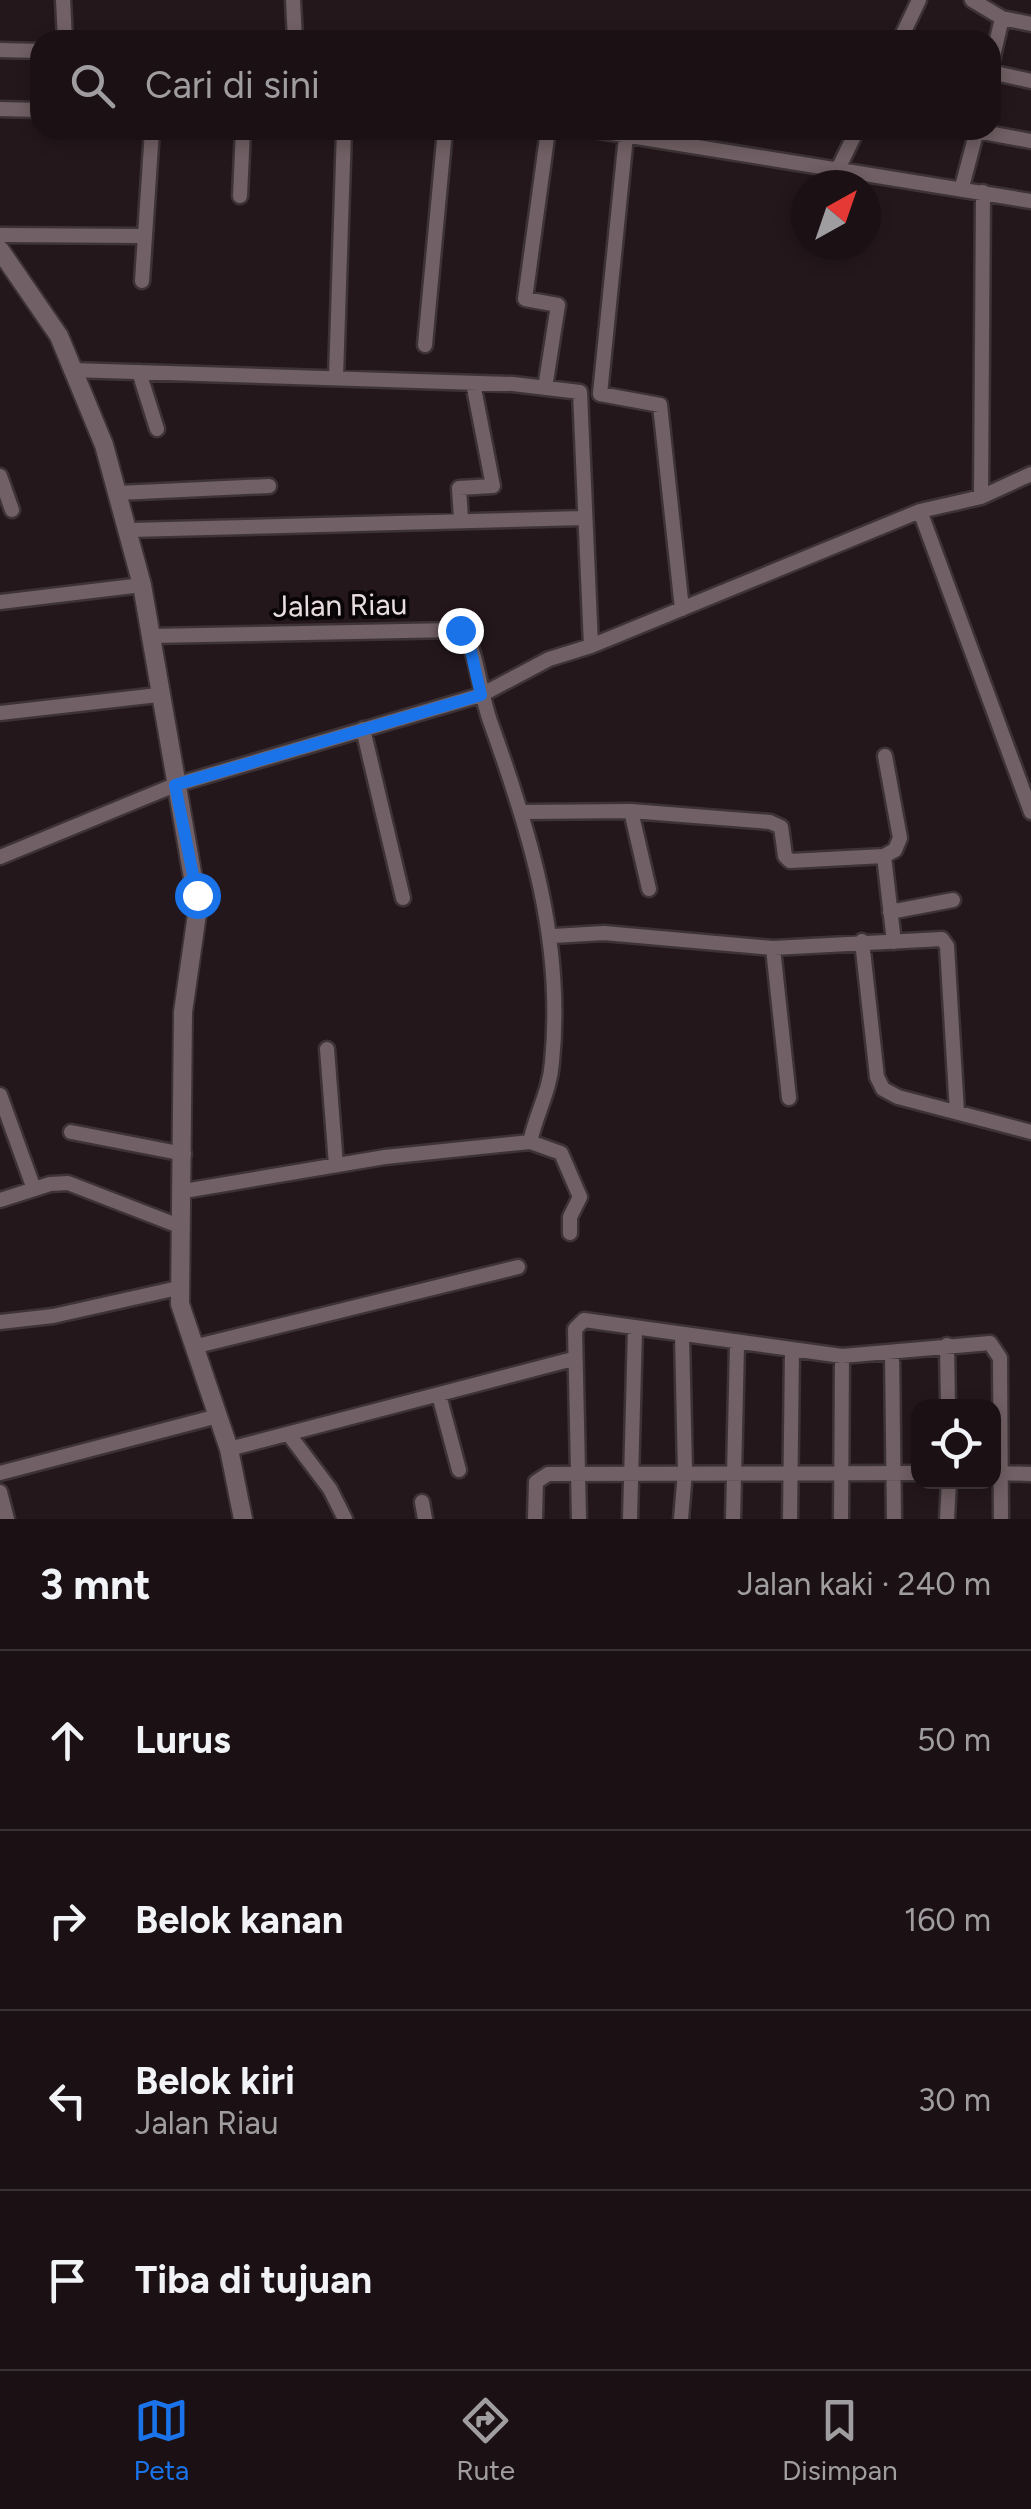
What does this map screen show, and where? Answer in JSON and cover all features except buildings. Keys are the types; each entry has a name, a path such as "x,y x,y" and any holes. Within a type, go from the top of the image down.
{"street":[{"path":"63,0 64,30"},
{"path":"294,0 295,30"},
{"path":"905,30 919,0"},
{"path":"972,0 1002,18 1031,24"},
{"path":"999,30 1002,18"},
{"path":"0,50 30,51"},
{"path":"1001,72 1031,81"},
{"path":"0,110 30,110"},
{"path":"1001,135 1031,141"},
{"path":"142,281 151,140"},
{"path":"240,196 243,140"},
{"path":"336,377 344,140"},
{"path":"425,345 444,140"},
{"path":"546,388 558,305 524,299 547,140"},
{"path":"600,394 626,140"},
{"path":"653,140 1031,200"},
{"path":"839,167 852,140"},
{"path":"962,187 975,140"},
{"path":"981,497 982,192"},
{"path":"0,235 143,236"},
{"path":"3,262 59,336 118,492 142,584 158,694 198,907 183,1012 184,1191 178,1288 193,1348 229,1449 243,1519"},
{"path":"71,370 474,383 600,394 660,405 682,609"},
{"path":"140,372 158,429"},
{"path":"461,518 460,488 493,486 474,383"},
{"path":"580,392 591,646"},
{"path":"0,858 175,785 264,762 481,695 550,659 591,646 920,512 981,497 1031,474"},
{"path":"0,476 12,510"},
{"path":"118,492 269,486"},
{"path":"920,512 1031,812"},
{"path":"130,530 461,518 583,518"},
{"path":"0,602 142,584"},
{"name":"Jalan Riau","path":"151,636 460,630 468,638 481,695"},
{"path":"0,712 158,694"},
{"path":"481,695 523,812 552,936 552,1063 546,1102 530,1142"},
{"path":"363,729 403,898"},
{"path":"523,812 631,811 775,823 782,830 785,856 794,862 884,856 895,850 900,838 885,756"},
{"path":"631,811 649,888"},
{"path":"884,856 894,942"},
{"path":"890,912 953,900"},
{"path":"552,936 604,933 773,948 936,938 947,946 957,1112"},
{"path":"862,942 880,1084 898,1097 1031,1132"},
{"path":"773,948 789,1098"},
{"path":"326,1049 336,1165"},
{"path":"0,1095 34,1189"},
{"path":"71,1132 184,1154"},
{"path":"184,1191 336,1165 542,1143 561,1154 576,1180 580,1197 570,1217 570,1234"},
{"path":"0,1200 68,1184 179,1226"},
{"path":"193,1348 518,1267"},
{"path":"0,1322 53,1316 178,1288"},
{"path":"579,1519 573,1359 577,1322 584,1320 737,1345 842,1356 982,1340 1000,1353 999,1399"},
{"path":"630,1519 635,1329"},
{"path":"681,1519 685,1472 682,1336"},
{"path":"733,1519 737,1345"},
{"path":"947,1345 948,1399"},
{"path":"790,1519 792,1350"},
{"path":"892,1352 894,1519"},
{"path":"841,1519 842,1356"},
{"path":"229,1449 573,1359"},
{"path":"440,1395 459,1470"},
{"path":"0,1473 218,1416"},
{"path":"290,1436 330,1489 344,1519"},
{"path":"534,1519 534,1490 541,1477 632,1472 911,1473"},
{"path":"1001,1473 1031,1474"},
{"path":"947,1519 949,1489"},
{"path":"999,1489 1001,1519"},
{"path":"0,1492 7,1519"},
{"path":"422,1502 425,1519"}],"route":[{"path":"197,895 175,785 264,762 481,695 468,638 460,630"}]}
